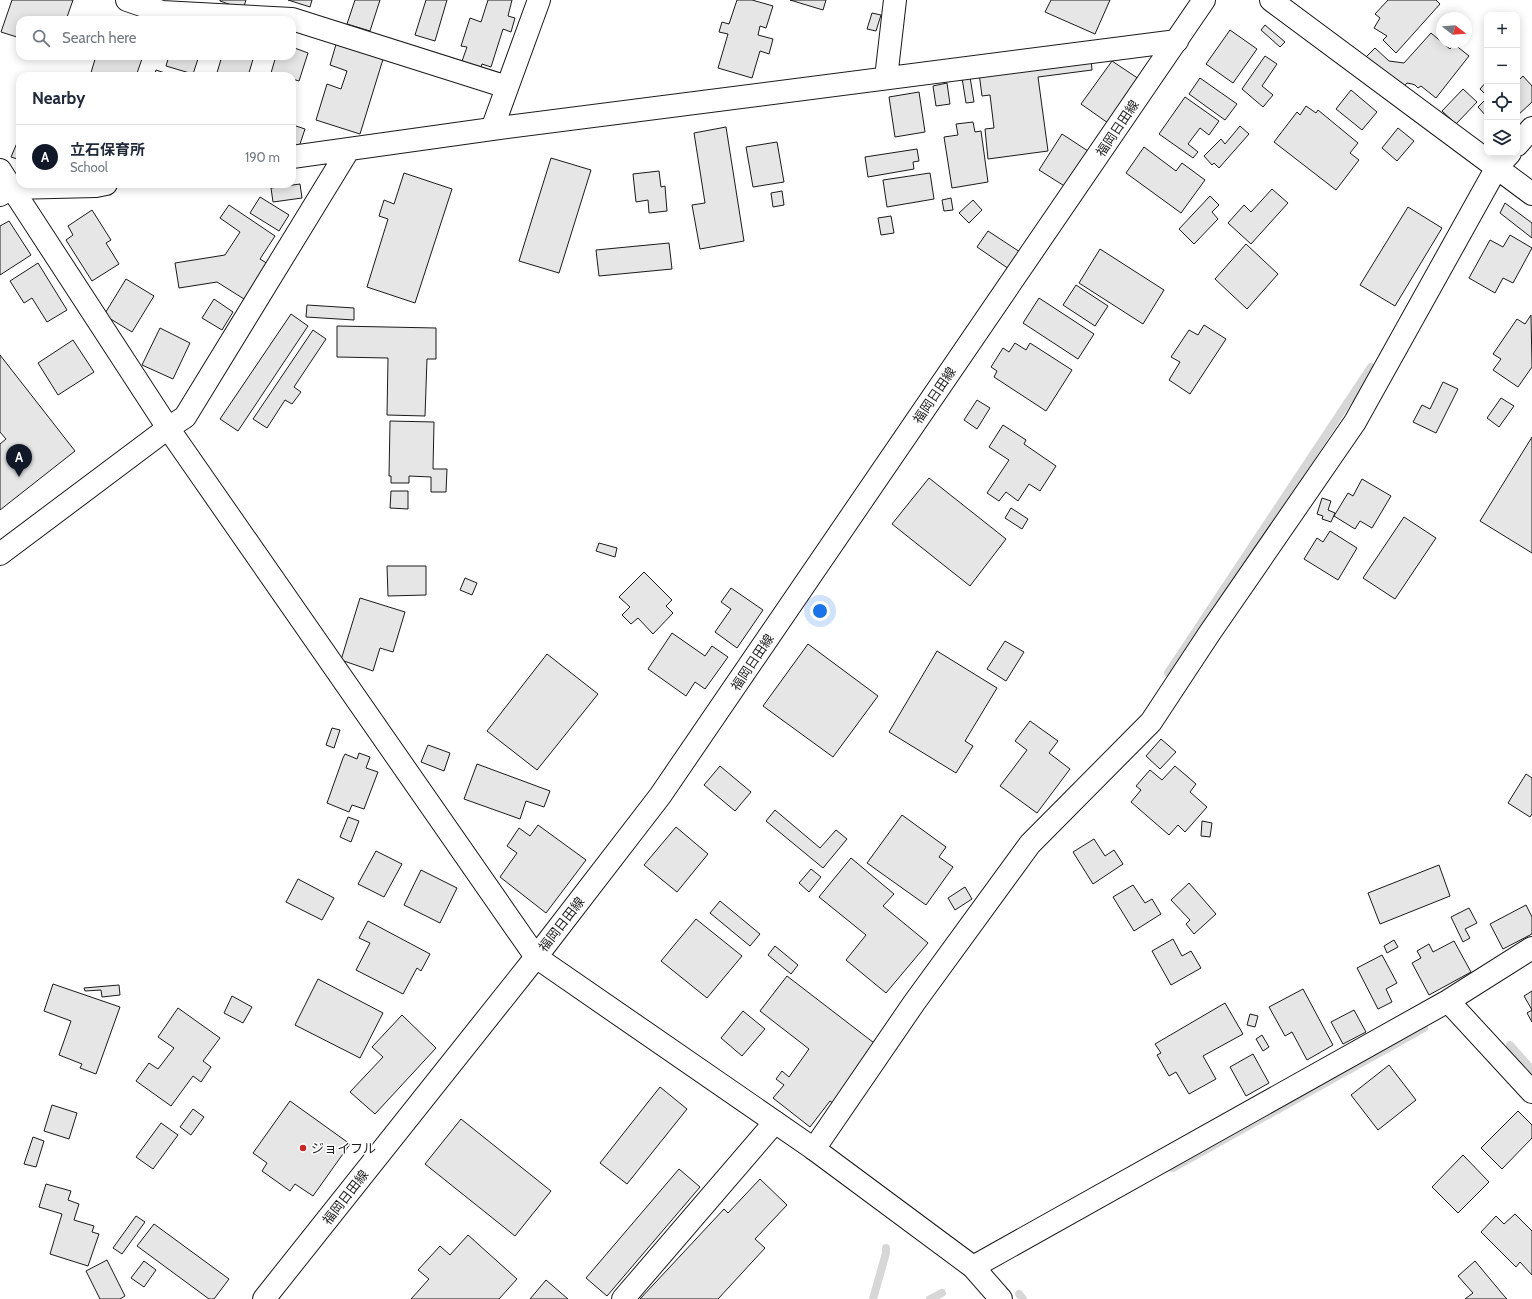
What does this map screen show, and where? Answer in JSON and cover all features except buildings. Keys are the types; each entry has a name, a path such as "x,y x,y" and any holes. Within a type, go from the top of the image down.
{"street":[{"path":"127,0 162,12 236,16"},
{"path":"492,129 539,0"},
{"path":"886,78 895,0"},
{"name":"福岡日田線","path":"264,1299 536,957 660,796 1204,0"},
{"path":"1271,0 1503,160 1532,194"},
{"path":"296,20 507,87"},
{"path":"296,156 492,129 1177,41"},
{"path":"1520,142 1532,128"},
{"path":"0,554 168,428 185,417 349,149"},
{"path":"814,1149 914,1003 1030,844 1151,722 1209,634 1355,422 1503,160"},
{"path":"4,184 168,428 536,957 814,1149 973,1267 1001,1299"},
{"path":"4,184 16,184"},
{"path":"973,1267 1448,1001 1532,948"},
{"path":"1448,1001 1532,1092"},
{"path":"623,1299 775,1122"}],"waterway":[{"path":"1168,673 1371,367"},
{"path":"1173,1168 1424,1028"},
{"path":"1510,1045 1532,1070"},
{"path":"873,1299 886,1253 886,1248"},
{"path":"930,1299 942,1293"},
{"path":"1019,1294 1023,1299"}],"place":[{"name":"立石保育所","path":"19,477"},
{"name":"ジョイフル","path":"303,1148"}]}
